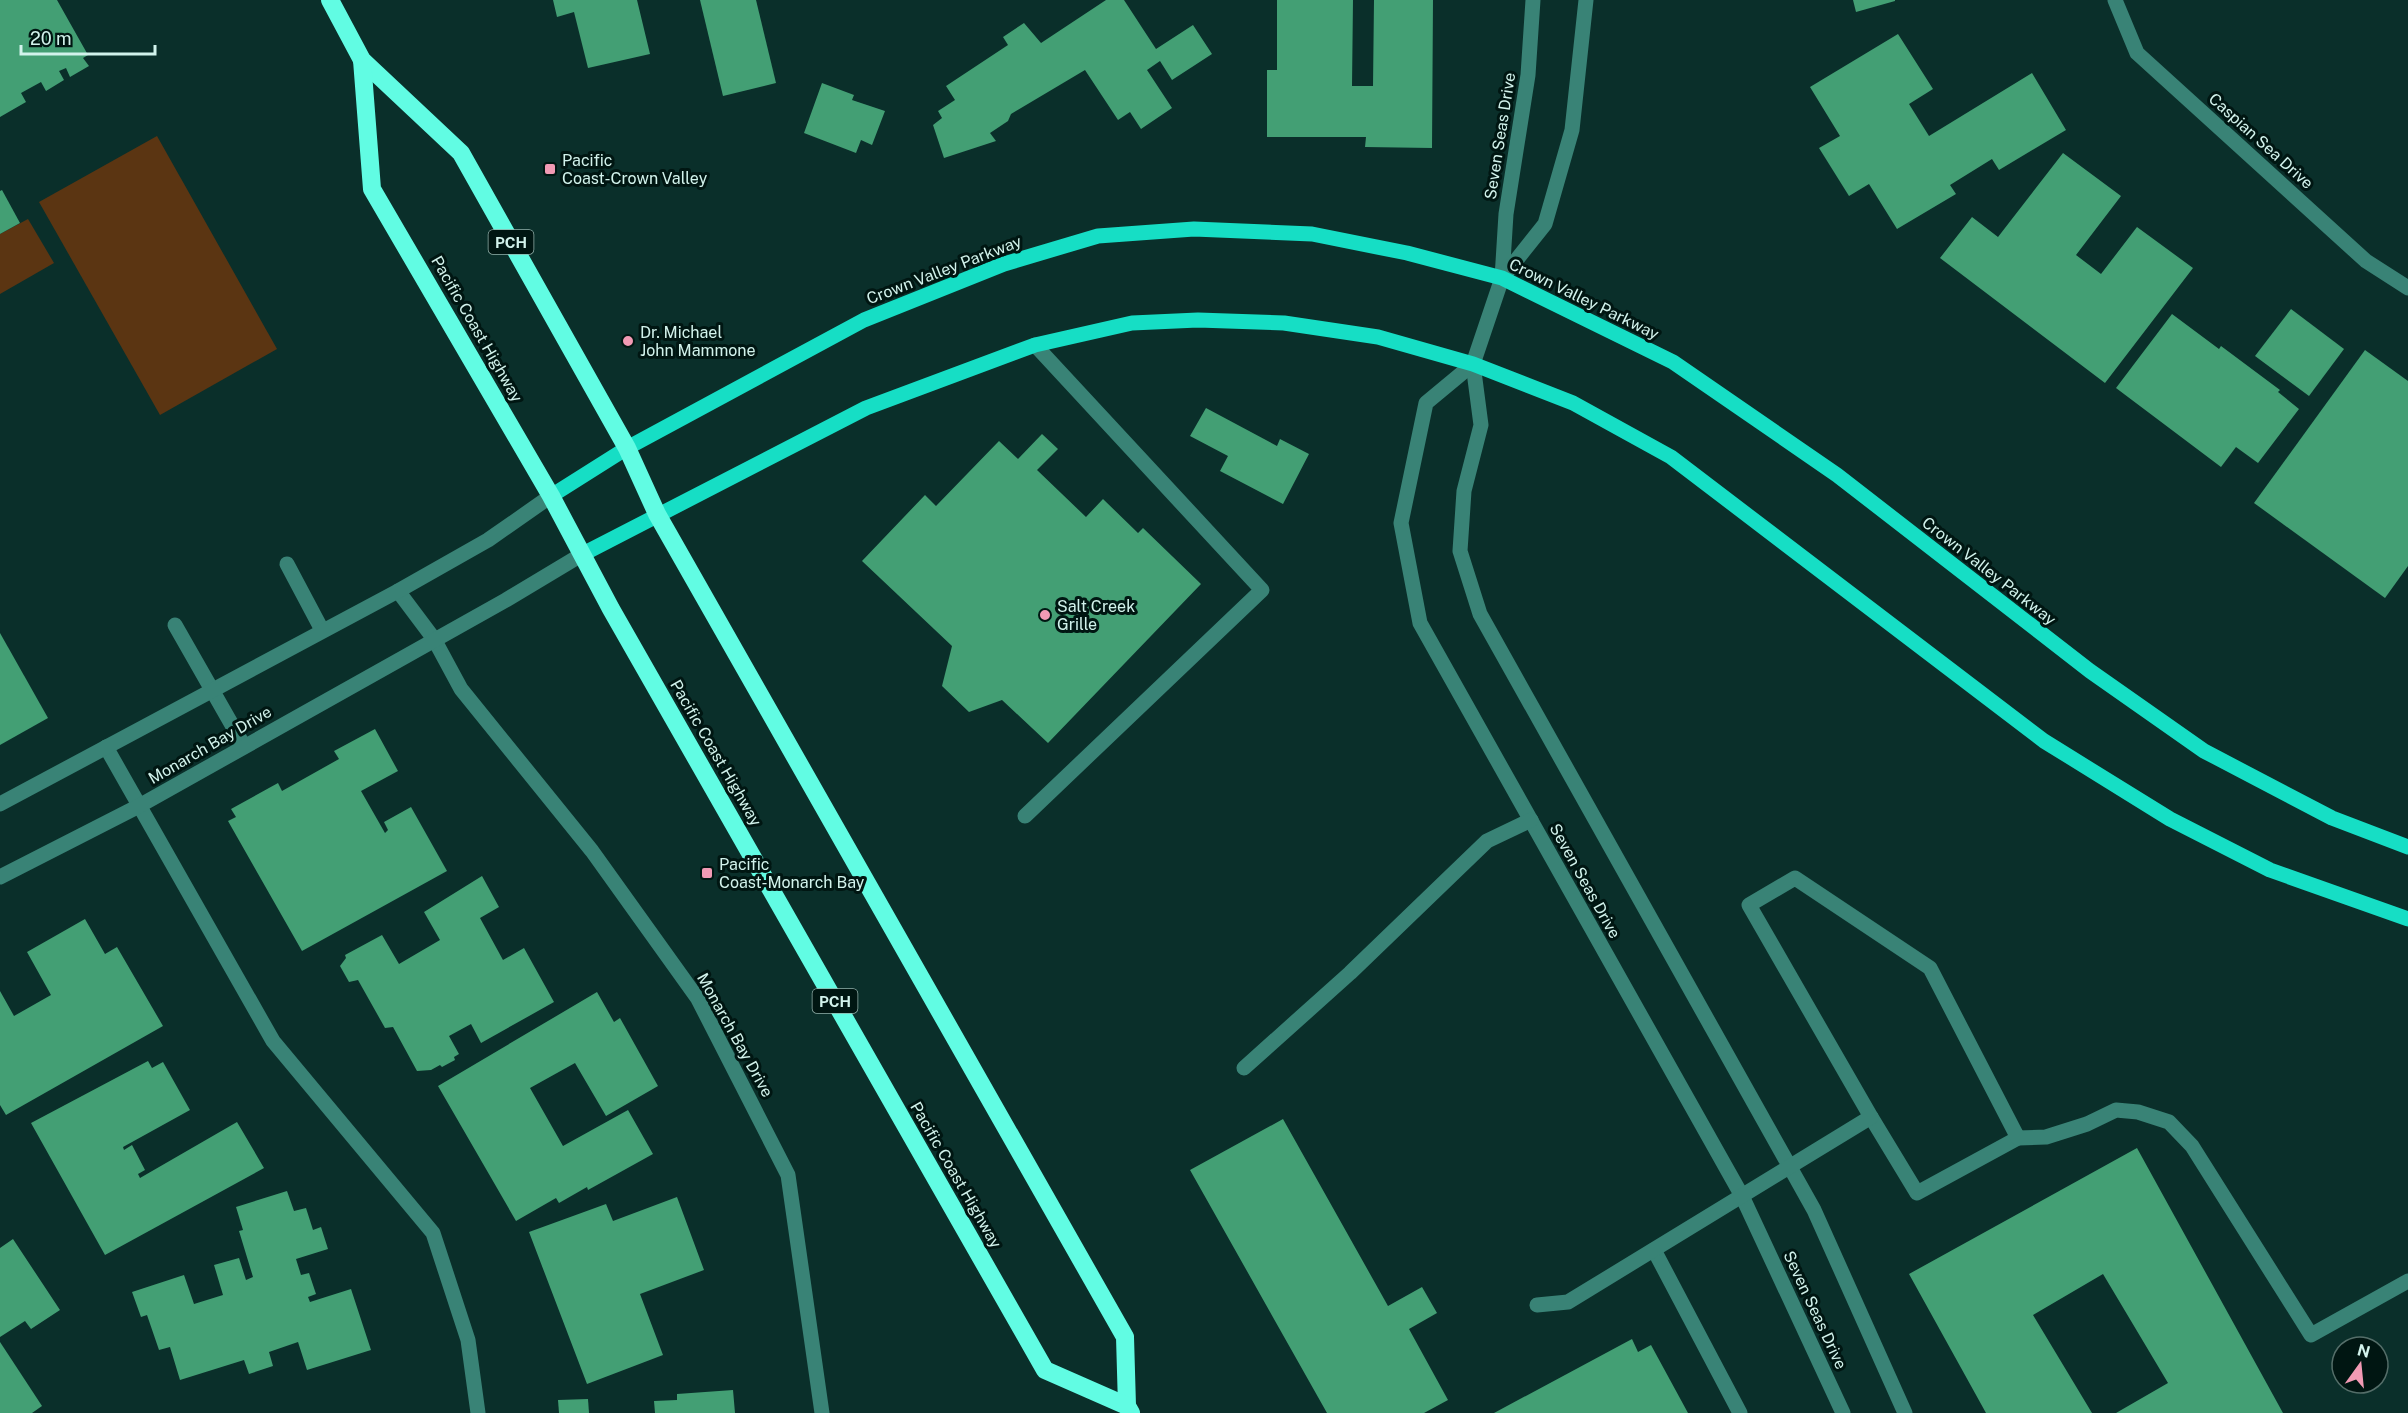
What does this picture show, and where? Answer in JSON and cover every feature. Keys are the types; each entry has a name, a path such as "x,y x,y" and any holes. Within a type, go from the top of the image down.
{"highway":[{"name":"Pacific Coast Highway","path":"330,0 362,60 461,153 627,448 657,514 1125,1337 1129,1409 1045,1370 581,555 551,496 372,189 362,60"}],"main road":[{"name":"Crown Valley Parkway","path":"551,496 627,448 864,320 1004,264 1098,236 1194,229 1312,234 1407,253 1502,278 1672,362 1837,475 2090,671 2204,751 2332,818 2408,847"},
{"path":"581,555 866,408 1035,345 1132,323 1198,320 1284,323 1378,337 1473,364 1573,403 1671,457 2044,741 2170,819 2270,870 2408,919"}],"street":[{"name":"Seven Seas Drive","path":"1533,0 1528,75 1506,214 1502,278 1473,364 1481,425 1464,491 1460,551 1480,615 1814,1210 1905,1413"},
{"name":"Seven Seas Drive","path":"1502,278 1545,224 1572,130 1586,0"},
{"name":"Caspian Sea Drive","path":"2115,0 2137,53 2366,261 2408,288"},
{"path":"1025,816 1262,590 1035,345"},
{"name":"Seven Seas Drive","path":"1473,364 1426,403 1401,523 1420,623 1742,1196 1843,1413"},
{"path":"0,804 398,591 488,540 551,496"},
{"name":"Monarch Bay Drive","path":"0,877 139,806 581,555"},
{"path":"287,564 322,630"},
{"name":"Monarch Bay Drive","path":"398,591 434,639 461,689 592,851 698,999 788,1176 822,1413"},
{"path":"175,625 244,746"},
{"path":"106,747 273,1041 433,1233 468,1340 478,1413"},
{"path":"1244,1068 1350,973 1487,841 1531,820"},
{"path":"2018,1138 1930,968 1796,878 1749,905 1917,1193 2018,1138 2046,1137 2087,1124 2116,1110 2138,1112 2169,1122 2192,1146 2311,1335 2408,1281"},
{"path":"1537,1305 1568,1302 1871,1117"},
{"path":"1654,1250 1740,1413"}],"shaded area":[{"path":"157,136 277,349 160,415 39,202"},
{"path":"28,219 54,263 0,294 0,234"}],"building":[{"path":"0,0 57,0 88,55 83,58 89,66 70,77 66,68 59,71 64,80 46,91 41,82 21,93 26,102 0,117"},
{"path":"553,0 637,0 650,54 588,68 574,12 557,17"},
{"path":"700,0 756,0 776,83 723,96"},
{"path":"1106,0 1124,0 1156,49 1193,25 1212,54 1172,80 1160,61 1147,70 1172,108 1141,129 1130,112 1118,120 1085,70 1011,114 1008,121 990,133 996,141 944,158 933,125 942,118 938,111 955,100 946,86 1008,45 1003,37 1024,23 1041,43"},
{"path":"1277,0 1353,0 1352,86 1373,86 1374,0 1433,0 1432,148 1365,147 1366,137 1267,137 1267,70 1277,70"},
{"path":"1853,0 1895,0 1895,1 1856,12"},
{"path":"1898,34 1933,89 1909,104 1929,136 2032,73 2066,130 1999,170 1992,159 1950,185 1956,194 1897,229 1869,184 1849,196 1819,148 1840,136 1810,87"},
{"path":"822,83 854,95 852,100 885,111 872,145 861,140 856,153 804,133"},
{"path":"2063,153 2121,196 2076,255 2101,274 2137,227 2193,268 2105,383 1940,258 1972,217 1998,237"},
{"path":"2,190 20,223 0,234 0,191"},
{"path":"2291,309 2344,349 2309,396 2255,356"},
{"path":"2172,314 2219,349 2221,346 2280,390 2278,392 2299,409 2258,463 2236,447 2221,467 2116,388"},
{"path":"2365,350 2408,381 2408,566 2385,598 2254,503"},
{"path":"1206,408 1277,446 1280,439 1309,454 1283,504 1220,471 1228,456 1190,436"},
{"name":"Salt Creek Grille","path":"1042,434 1058,449 1037,470 1086,517 1103,499 1138,533 1143,528 1201,584 1048,743 1002,700 969,712 942,686 952,646 862,561 925,495 936,506 999,441 1018,459"},
{"path":"0,633 48,718 0,745"},
{"path":"375,729 398,771 361,791 385,833 388,830 384,822 411,807 447,871 302,951 228,821 236,817 231,809 278,783 282,791 339,759 334,751"},
{"path":"482,876 499,907 480,918 503,960 524,948 554,1002 481,1043 471,1024 449,1036 459,1054 454,1057 455,1060 442,1067 440,1065 431,1070 417,1071 393,1027 385,1028 358,980 349,982 340,966 346,958 345,955 382,935 399,964 440,940 424,912"},
{"path":"85,919 105,954 117,947 163,1026 6,1115 0,1105 0,991 14,1016 51,995 27,952"},
{"path":"597,992 614,1022 620,1018 658,1086 606,1116 575,1063 530,1088 563,1146 628,1110 653,1154 588,1190 587,1187 559,1203 556,1198 516,1221 438,1086"},
{"path":"148,1061 152,1068 163,1062 190,1110 123,1147 124,1150 132,1145 145,1170 138,1174 140,1178 237,1122 264,1168 105,1255 31,1123"},
{"path":"1283,1119 1388,1306 1422,1287 1437,1313 1409,1329 1448,1400 1424,1413 1327,1413 1190,1170"},
{"path":"2137,1148 2283,1413 2116,1413 2168,1383 2103,1274 2033,1315 2092,1413 1986,1413 1909,1274"},
{"path":"287,1191 294,1211 306,1208 313,1230 321,1227 328,1249 296,1259 301,1275 309,1273 316,1294 308,1297 310,1302 351,1289 371,1350 307,1370 298,1342 269,1352 273,1366 249,1374 244,1360 180,1380 170,1347 159,1350 147,1315 141,1317 132,1292 184,1275 194,1304 223,1295 214,1265 239,1258 246,1280 253,1277 239,1231 243,1230 236,1207"},
{"path":"677,1197 704,1270 640,1294 663,1355 587,1384 529,1232 606,1204 613,1221"},
{"path":"13,1239 60,1310 31,1329 25,1321 0,1337 0,1248"},
{"path":"1632,1339 1638,1352 1651,1345 1688,1413 1494,1413"},
{"path":"0,1342 42,1406 32,1413 0,1413"},
{"path":"733,1390 735,1413 655,1413 654,1401 677,1400 677,1394"},
{"path":"588,1399 589,1413 559,1413 558,1400"}],"place":[{"name":"Pacific Coast-Crown Valley","path":"550,169"},
{"name":"Dr. Michael John Mammone","path":"628,341"},
{"name":"Salt Creek Grille","path":"1045,615"},
{"name":"Pacific Coast-Monarch Bay","path":"707,873"}]}
